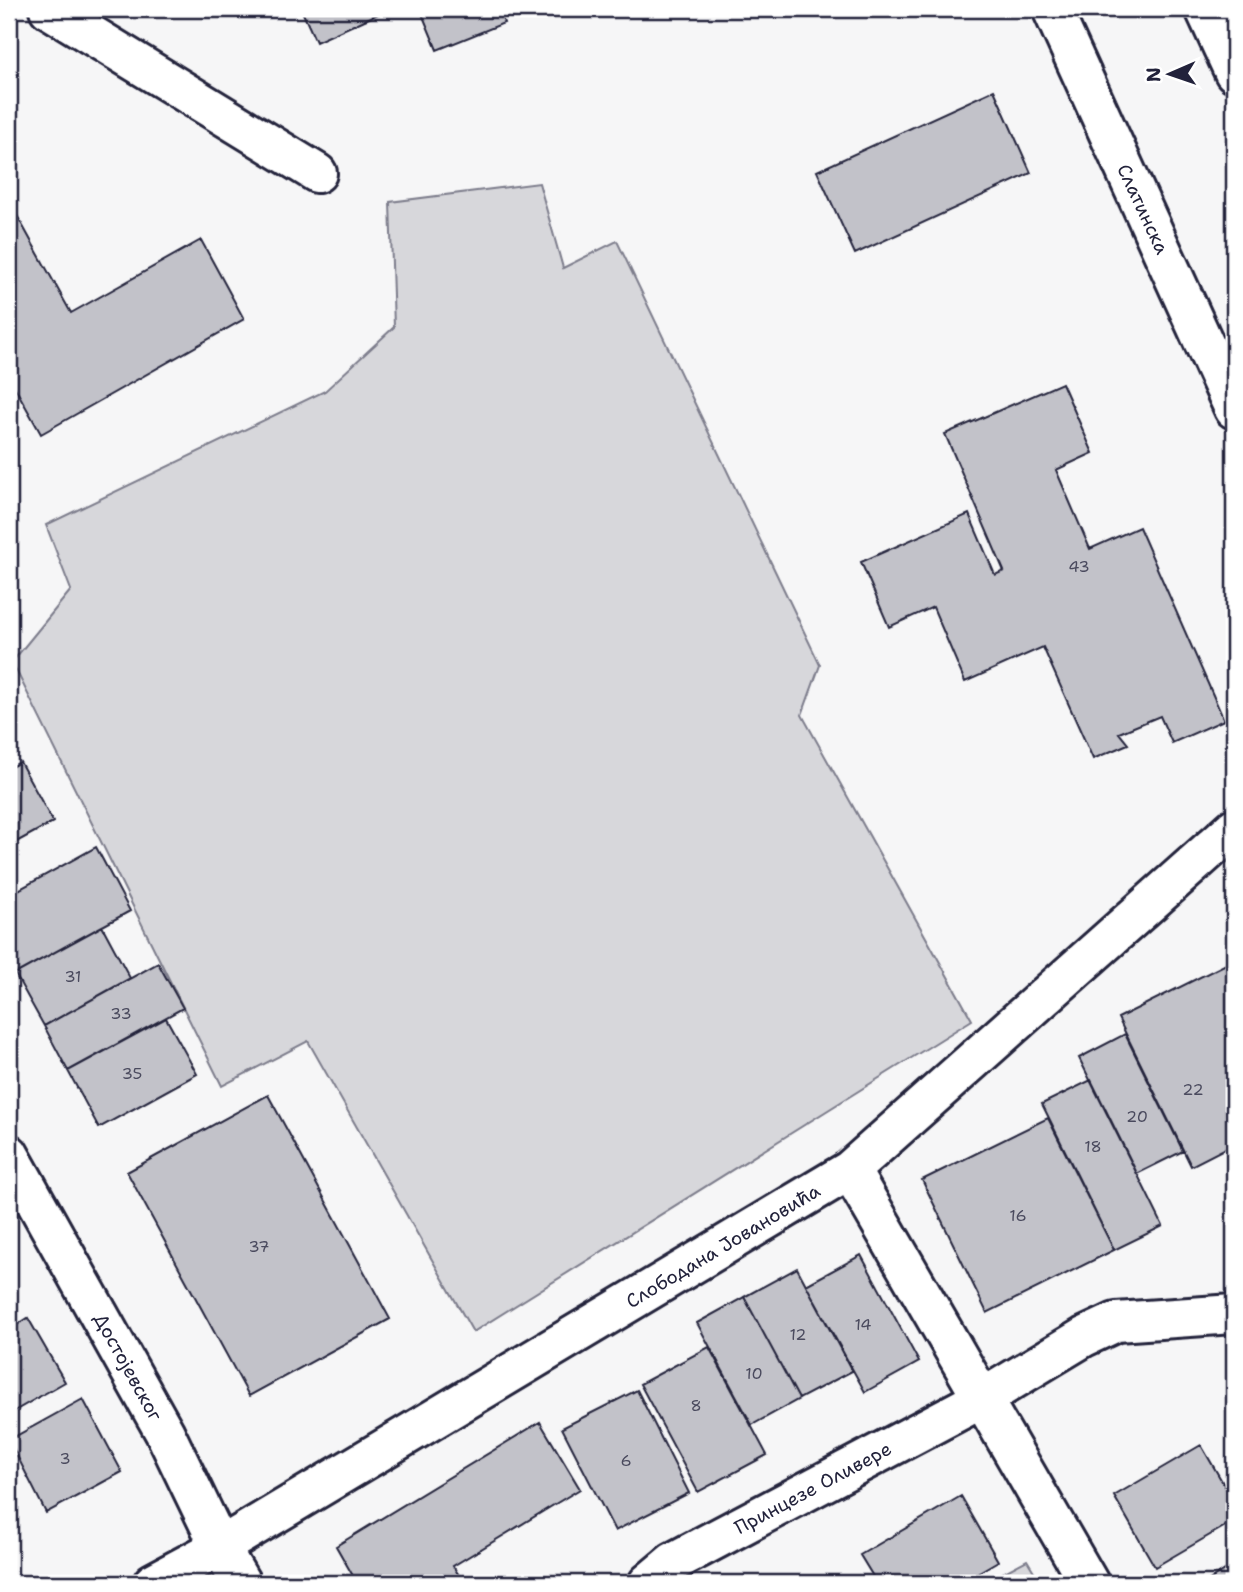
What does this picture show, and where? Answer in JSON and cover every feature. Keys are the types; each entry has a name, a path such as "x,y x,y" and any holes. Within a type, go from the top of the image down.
{"street":[{"path":"49,9 317,173"},
{"name":"Слатинска","path":"1052,9 1234,409"},
{"path":"1205,9 1234,72"},
{"name":"Слободана Јовановића","path":"153,1583 220,1547 850,1170 1234,828"},
{"name":"Достојевског","path":"9,1154 165,1433 220,1547 241,1583"},
{"path":"850,1170 1089,1583"},
{"name":"Принцезе Оливере","path":"648,1583 673,1562 982,1398 1084,1337 1116,1322 1234,1314"}],"shaded area":[{"path":"539,183 563,268 617,241 820,665 802,715 972,1020 473,1332 308,1041 222,1086 12,662 71,590 46,525 325,391 394,327 390,202"},
{"path":"1027,1560 1041,1583 984,1583"}],"building":[{"path":"301,9 389,9 316,42"},
{"path":"420,9 499,9 504,23 437,50"},
{"path":"994,90 1031,173 855,254 817,171"},
{"path":"9,201 71,313 201,240 244,319 41,434 9,377"},
{"path":"1062,383 1093,453 1056,470 1090,549 1139,527 1224,720 1172,743 1160,716 1119,733 1128,744 1093,759 1043,647 965,682 933,607 889,627 861,562 969,514 995,575 1004,571 945,434"},
{"path":"20,762 53,822 9,846 9,768"},
{"path":"96,847 130,911 15,974 9,963 9,895"},
{"path":"102,926 130,978 44,1026 15,974"},
{"path":"1234,960 1234,1144 1191,1166 1118,1018"},
{"path":"158,963 183,1008 68,1071 44,1026"},
{"path":"166,1018 197,1074 99,1128 68,1071"},
{"path":"1125,1034 1183,1151 1137,1174 1079,1058"},
{"path":"1091,1080 1163,1226 1114,1250 1042,1104"},
{"path":"268,1095 390,1319 249,1396 127,1172"},
{"path":"1048,1118 1114,1250 987,1313 922,1180"},
{"path":"861,1255 919,1362 865,1392 806,1285"},
{"path":"797,1268 852,1371 799,1399 744,1297"},
{"path":"744,1297 799,1399 752,1425 697,1323"},
{"path":"28,1318 65,1382 9,1414 9,1330"},
{"path":"709,1347 767,1455 698,1492 640,1384"},
{"path":"637,1390 689,1493 615,1531 562,1428"},
{"path":"83,1399 122,1472 46,1513 9,1440"},
{"path":"540,1422 580,1489 453,1566 464,1583 357,1583 336,1546"},
{"path":"1201,1445 1234,1502 1234,1521 1155,1567 1114,1496"},
{"path":"961,1496 998,1561 960,1583 877,1583 860,1555"},
{"path":"1234,1564 1234,1583 1205,1583"}]}
